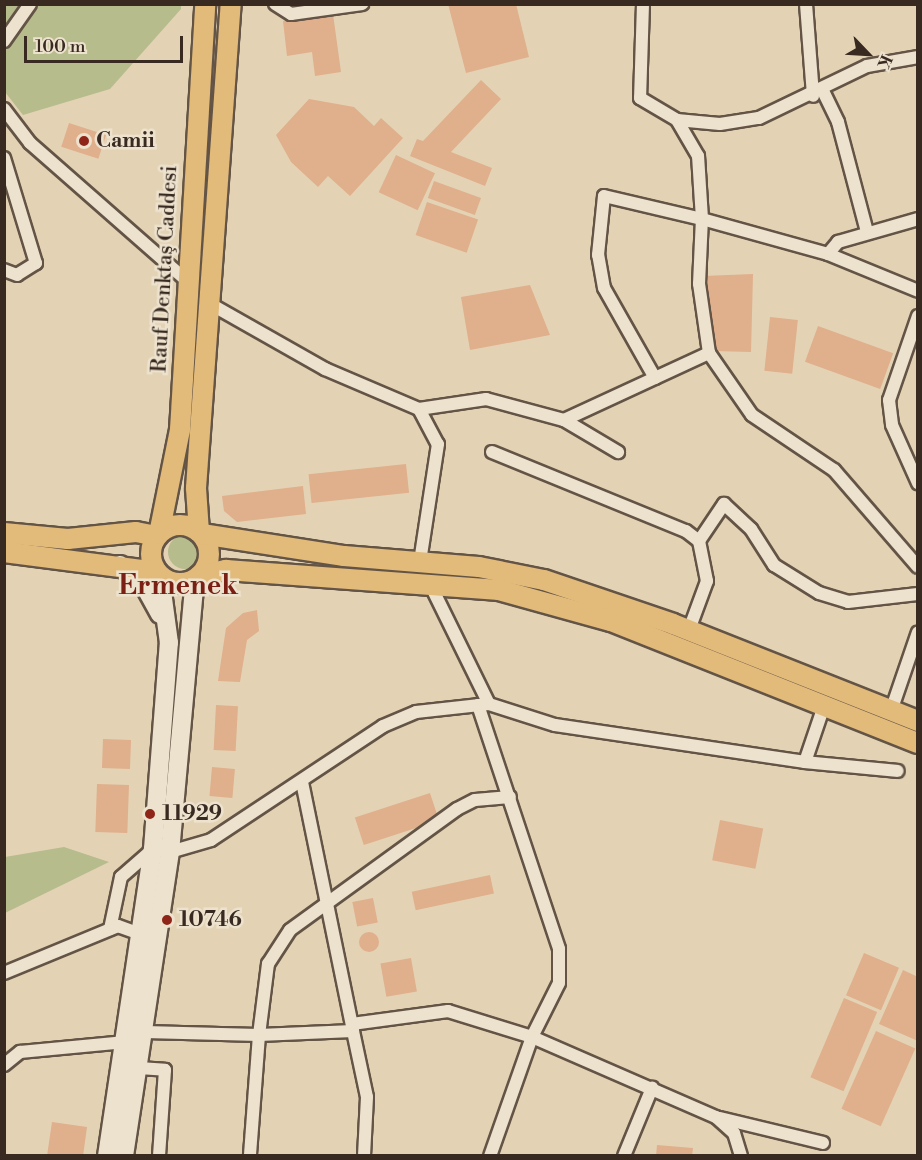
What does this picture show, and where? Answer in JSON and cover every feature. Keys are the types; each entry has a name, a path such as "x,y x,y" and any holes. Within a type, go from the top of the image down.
{"main road":[{"name":"Rauf Denktaş Caddesi","path":"158,535 176,463 205,4"},
{"path":"197,577 209,555 200,533 196,488 212,305 231,4"},
{"path":"4,533 68,539 136,532 158,535 179,525 200,533 345,556 420,561 544,580 689,630 918,721"},
{"path":"158,535 151,552 159,574"},
{"path":"4,552 118,564 159,574 176,583 226,570 429,582 499,590 611,621 918,743"}],"street":[{"path":"4,41 30,4"},
{"path":"275,4 291,14 362,4"},
{"path":"643,4 640,98 677,120 698,156 702,219 699,284 710,352 752,415 834,470 918,567"},
{"path":"806,4 818,93 838,122 867,232"},
{"path":"677,120 746,121 818,93 867,66 918,57"},
{"path":"4,109 30,143 188,282"},
{"path":"4,158 36,263 17,275 4,270"},
{"path":"655,378 601,277 604,196 702,219 828,254 918,291"},
{"path":"828,254 838,242 918,219"},
{"path":"212,305 325,369 419,408 486,399 564,420 618,452"},
{"path":"918,316 889,400 892,425 918,483"},
{"path":"564,420 710,352"},
{"path":"419,408 438,444 420,561"},
{"path":"492,452 686,531 699,541 707,581 689,630"},
{"path":"699,541 724,504 751,529 774,565 819,593 848,602 918,594"},
{"path":"118,564 157,601 169,643"},
{"path":"107,1155 142,935 161,850 169,643 159,574"},
{"path":"124,1155 145,1032 161,850 197,577"},
{"path":"429,582 484,704 510,797 561,958 555,994 532,1037 493,1154"},
{"path":"891,711 918,632"},
{"path":"110,929 121,877 161,850 211,840 384,726 416,712 484,704 555,725 805,762 898,771"},
{"path":"805,762 824,706"},
{"path":"302,782 330,901 367,1096 364,1155"},
{"path":"250,1155 263,983 272,955 290,930 466,803 510,797"},
{"path":"4,973 110,929 127,926 142,935"},
{"path":"145,1032 259,1035 353,1028 448,1011 532,1037 716,1117 823,1143"},
{"path":"4,1065 20,1053 126,1042"},
{"path":"138,1068 165,1070 159,1155"},
{"path":"624,1155 652,1088"},
{"path":"716,1117 734,1133 741,1155"}],"green space":[{"path":"5,5 181,5 181,9 110,89 23,115 5,92"},
{"path":"185,535 197,540 202,552 197,564 185,569 173,564 168,552 173,540"},
{"path":"64,847 109,862 5,913 5,857"}],"building":[{"path":"448,4 516,4 529,57 466,73"},
{"path":"333,14 341,72 315,76 312,52 287,56 283,21"},
{"path":"481,80 501,99 451,152 492,168 485,186 410,156 417,139 423,141"},
{"path":"309,99 354,107 374,126 381,118 403,138 350,196 328,176 318,187 291,162 276,135"},
{"name":"Camii","path":"69,123 106,135 98,159 61,147"},
{"path":"396,155 435,173 418,210 379,192"},
{"path":"434,181 481,198 475,215 428,198"},
{"path":"427,202 478,220 467,253 416,235"},
{"path":"753,274 751,352 714,351 703,276"},
{"path":"530,285 550,335 470,350 461,297"},
{"path":"770,317 798,320 792,374 764,371"},
{"path":"818,326 893,353 880,389 805,362"},
{"path":"406,464 409,493 312,503 309,474"},
{"path":"303,486 306,514 237,522 224,511 222,496"},
{"path":"257,610 259,631 247,640 240,682 218,681 226,628 243,613"},
{"path":"216,705 238,706 236,751 214,750"},
{"path":"103,739 131,740 130,769 102,768"},
{"path":"212,767 235,769 232,798 209,796"},
{"path":"97,784 129,785 127,833 95,832"},
{"path":"430,793 439,821 364,845 355,817"},
{"path":"720,820 763,828 755,869 712,860"},
{"path":"490,875 494,894 416,910 412,892"},
{"path":"373,898 378,923 357,927 352,902"},
{"path":"369,932 376,935 379,942 376,949 369,952 362,949 359,942 362,935"},
{"path":"864,953 899,968 881,1010 846,995"},
{"path":"411,958 417,991 386,997 380,963"},
{"path":"903,970 918,977 918,1041 879,1024"},
{"path":"844,998 877,1012 844,1091 810,1077"},
{"path":"876,1031 915,1048 881,1126 841,1109"},
{"path":"52,1122 87,1127 83,1156 47,1156"},
{"path":"657,1145 693,1148 692,1156 656,1156"}],"place":[{"name":"Camii","path":"84,141"},
{"name":"11929","path":"150,814"},
{"name":"10746","path":"167,920"}],"district":[{"name":"Ermenek","path":"178,587"}]}
